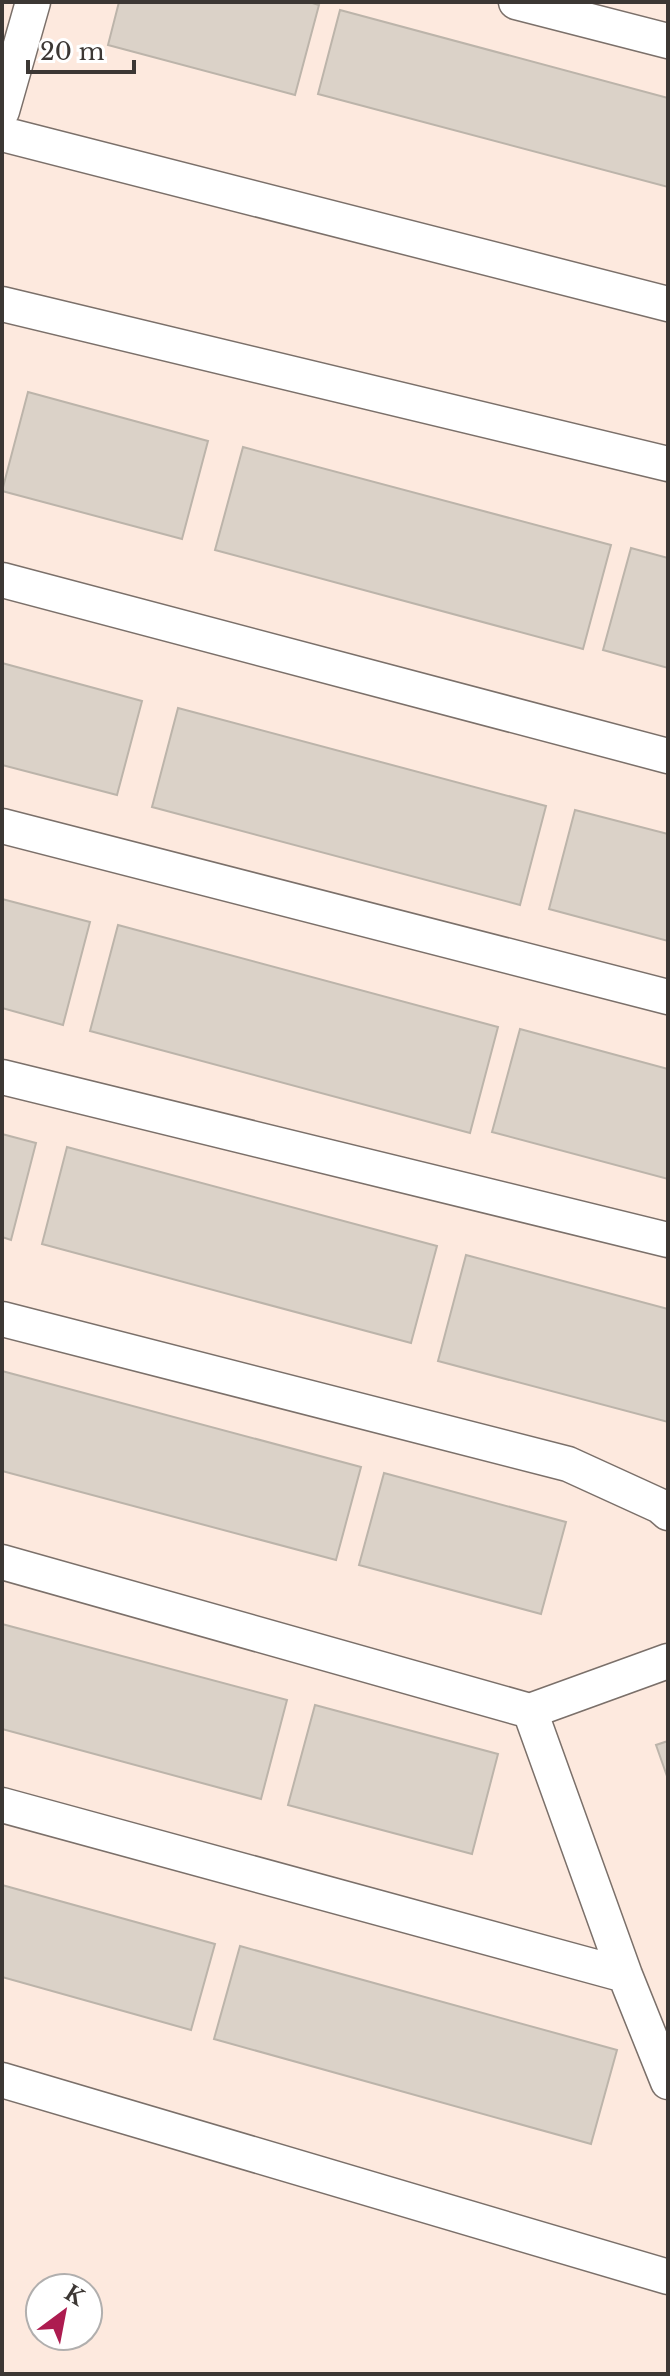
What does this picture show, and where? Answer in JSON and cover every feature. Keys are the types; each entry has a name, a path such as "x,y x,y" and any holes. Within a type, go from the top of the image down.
{"street":[{"path":"2,111 33,2"},
{"path":"516,2 668,41"},
{"path":"2,134 668,304"},
{"path":"2,304 668,464"},
{"path":"2,580 668,756"},
{"path":"2,826 668,997"},
{"path":"2,1077 668,1240"},
{"path":"2,1319 568,1464 660,1506 668,1513"},
{"path":"2,1562 530,1711 668,1661"},
{"path":"530,1711 625,1975 668,2082"},
{"path":"2,1805 625,1975"},
{"path":"2,2080 668,2277"}],"shaded area":[{"path":"2,2 668,2 668,2374 2,2374"}],"building":[{"path":"119,2 309,2 319,5 295,95 108,45"},
{"path":"340,10 668,98 668,187 318,94"},
{"path":"28,392 208,441 182,539 2,491"},
{"path":"243,447 611,545 583,649 215,550"},
{"path":"631,548 668,558 668,668 603,650"},
{"path":"2,663 142,701 117,795 2,765"},
{"path":"178,708 546,806 520,905 152,807"},
{"path":"575,810 668,834 668,941 549,909"},
{"path":"2,899 90,922 63,1025 2,1008"},
{"path":"118,925 498,1027 470,1133 90,1031"},
{"path":"520,1029 668,1069 668,1179 492,1132"},
{"path":"2,1134 36,1143 11,1240 2,1237"},
{"path":"67,1147 437,1246 411,1343 42,1244"},
{"path":"466,1255 668,1309 668,1422 438,1361"},
{"path":"2,1371 361,1467 336,1560 2,1471"},
{"path":"384,1473 566,1522 541,1614 359,1565"},
{"path":"2,1624 287,1700 261,1799 2,1729"},
{"path":"315,1705 498,1754 472,1854 288,1805"},
{"path":"668,1741 668,1779 656,1745"},
{"path":"2,1885 215,1944 191,2030 2,1977"},
{"path":"240,1946 617,2050 591,2144 214,2039"}]}
